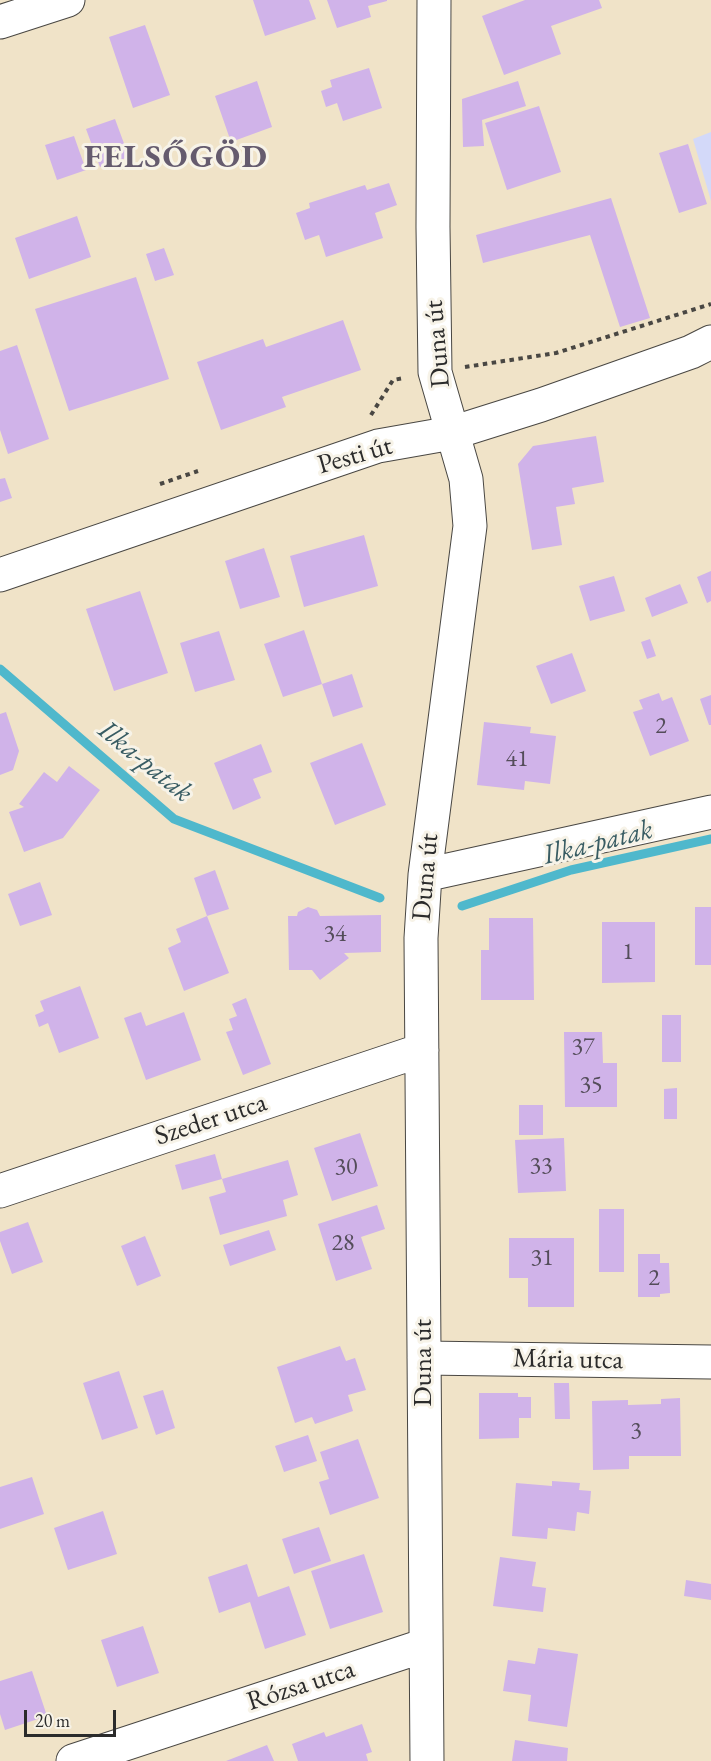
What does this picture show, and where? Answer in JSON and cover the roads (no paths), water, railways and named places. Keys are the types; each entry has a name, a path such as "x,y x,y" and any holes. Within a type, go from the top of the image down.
{"street":[{"path":"0,22 68,0"},
{"name":"Duna út","path":"427,1761 421,938 424,887 470,526 466,479 435,372 434,0"},
{"name":"Pesti út","path":"0,575 378,446 452,433 562,397 691,352 711,342"},
{"path":"424,887 711,812"},
{"name":"Szeder utca","path":"0,1191 422,1050"},
{"name":"Mária utca","path":"424,1358 711,1362"},
{"name":"Rózsa utca","path":"73,1761 426,1645"}],"waterway":[{"name":"Ilka-patak","path":"0,669 174,819 380,898"},
{"name":"Ilka-patak","path":"462,906 571,870 711,839"}],"district":[{"name":"FELSŐGÖD","path":"176,158"}]}
